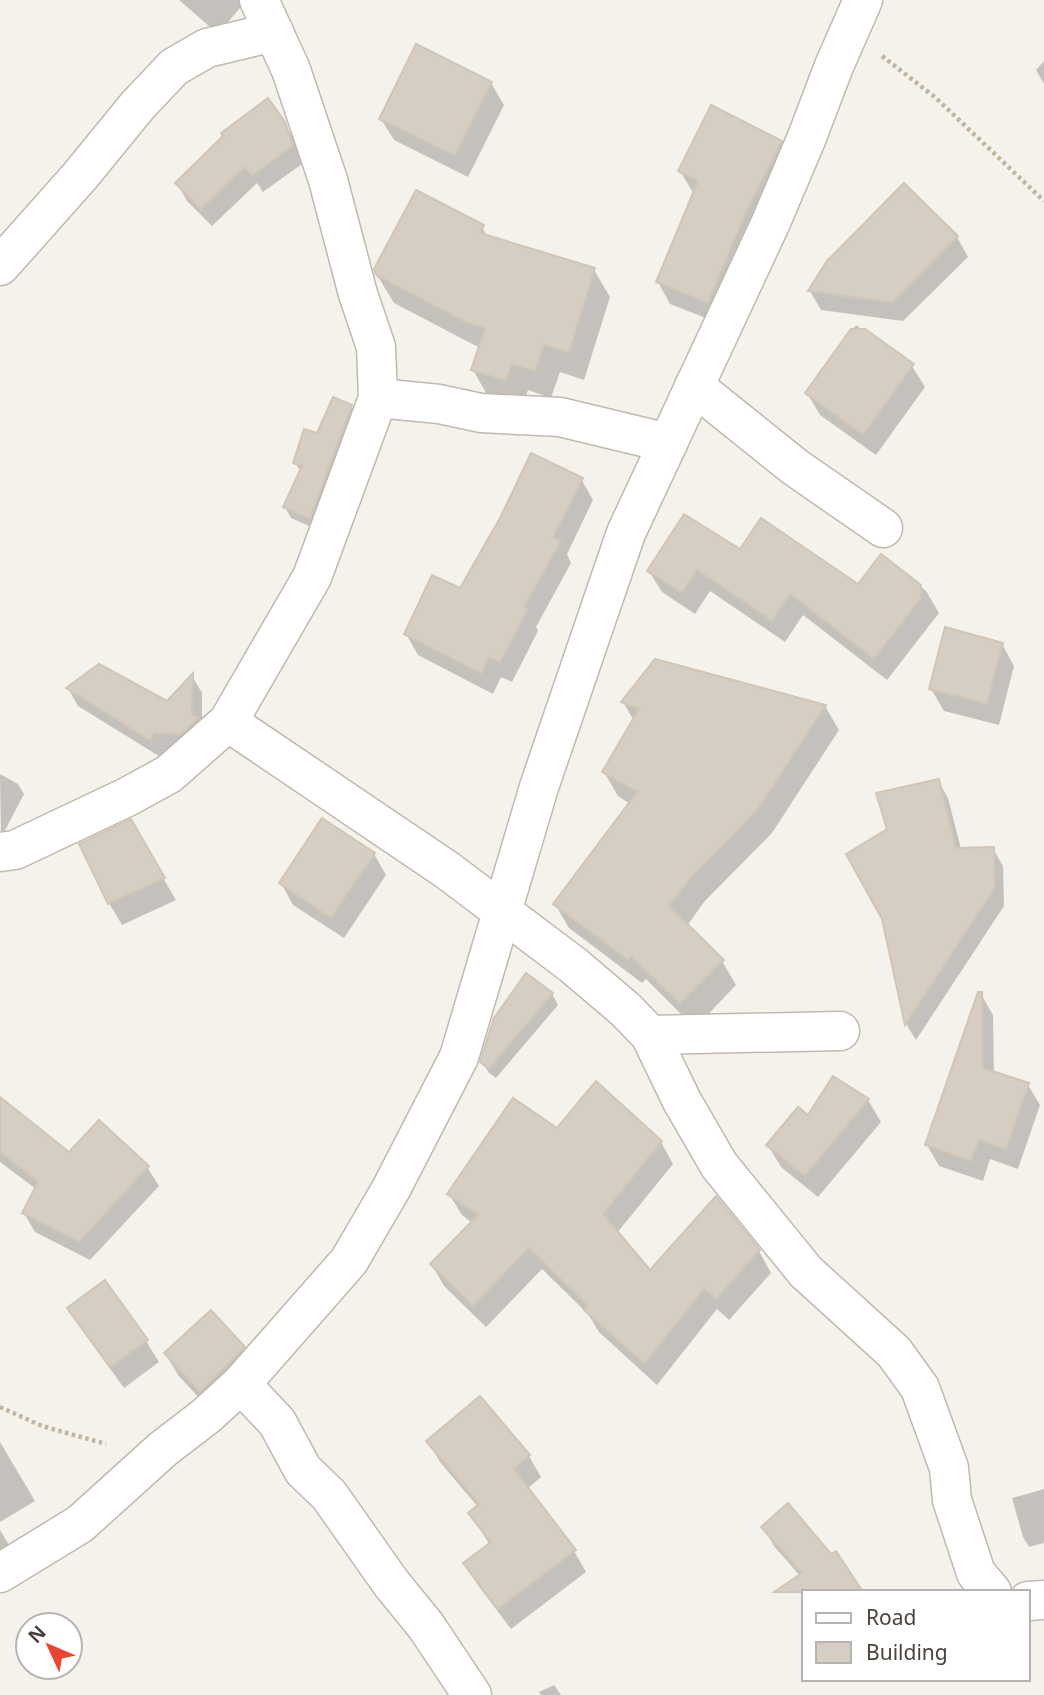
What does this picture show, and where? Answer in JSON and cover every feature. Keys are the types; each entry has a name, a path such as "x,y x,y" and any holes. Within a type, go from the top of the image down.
{"street":[{"path":"0,1573 80,1524 240,1384 349,1261 391,1189 459,1057 539,787 626,533 771,222 863,0"},
{"path":"0,266 80,176 138,104 174,66 266,16 291,70 343,230 358,294 376,346 378,398 312,577 228,722 169,774 15,850 0,852"},
{"path":"694,386 795,467 883,528"},
{"path":"378,398 439,404 481,413 560,417 668,443"},
{"path":"228,722 447,870 573,965 626,1010 650,1035 682,1101 719,1165 806,1272 894,1352 919,1388 949,1468 952,1500 976,1573 990,1590"},
{"path":"650,1035 839,1031"},
{"path":"240,1384 276,1422 303,1470 329,1495 391,1583 426,1626 472,1695"}],"path":[{"path":"848,37 890,60 908,75 1044,201"},
{"path":"0,1407 42,1426 100,1444 163,1449"}],"building":[{"path":"416,44 492,82 455,156 379,119"},
{"path":"268,98 285,122 293,146 252,176 245,167 201,209 175,183 223,136 221,133"},
{"path":"711,105 782,141 744,217 708,303 656,282 698,181 678,171"},
{"path":"904,183 958,236 892,303 808,291 827,261"},
{"path":"416,190 484,225 480,233 595,268 569,353 544,345 535,371 512,364 506,381 471,370 485,328 463,321 376,275 374,269"},
{"path":"851,329 865,329 914,364 863,435 805,393"},
{"path":"333,397 352,405 310,519 283,507 302,466 293,463 304,429 317,433"},
{"path":"531,453 583,478 553,537 561,541 524,607 528,609 500,663 489,657 481,674 404,634 432,575 460,588 500,518"},
{"path":"684,514 740,549 761,518 858,584 881,554 921,585 921,598 874,659 790,594 772,621 697,570 682,593 647,571"},
{"path":"945,627 1003,643 987,704 929,689"},
{"path":"655,659 826,705 758,809 691,878 669,906 724,960 680,1004 631,956 628,960 553,904 637,792 602,772 639,709 621,702"},
{"path":"99,664 167,701 193,673 192,714 199,718 180,735 154,733 151,741 66,688"},
{"path":"939,779 956,848 994,847 995,888 905,1025 882,919 846,854 887,829 876,793"},
{"path":"322,818 375,853 331,918 279,883"},
{"path":"131,819 165,878 108,904 79,844"},
{"path":"526,973 553,993 489,1069 480,1062 494,1018"},
{"path":"978,992 982,992 983,1068 1029,1083 1006,1150 979,1140 971,1161 925,1145"},
{"path":"833,1076 869,1099 805,1176 766,1145 798,1107 808,1115"},
{"path":"596,1081 662,1141 603,1214 650,1270 716,1196 760,1250 716,1299 704,1289 644,1364 584,1310 588,1306 529,1248 473,1306 430,1264 478,1215 447,1194 513,1098 557,1128"},
{"path":"0,1097 69,1152 99,1120 149,1166 79,1242 22,1213 38,1182 0,1152"},
{"path":"105,1280 148,1340 110,1367 67,1308"},
{"path":"211,1310 245,1347 200,1392 164,1353"},
{"path":"480,1396 530,1455 514,1469 576,1550 498,1609 463,1563 491,1542 468,1513 479,1504 426,1441"},
{"path":"788,1503 831,1554 836,1551 862,1590 774,1592 802,1573 761,1527"}]}
